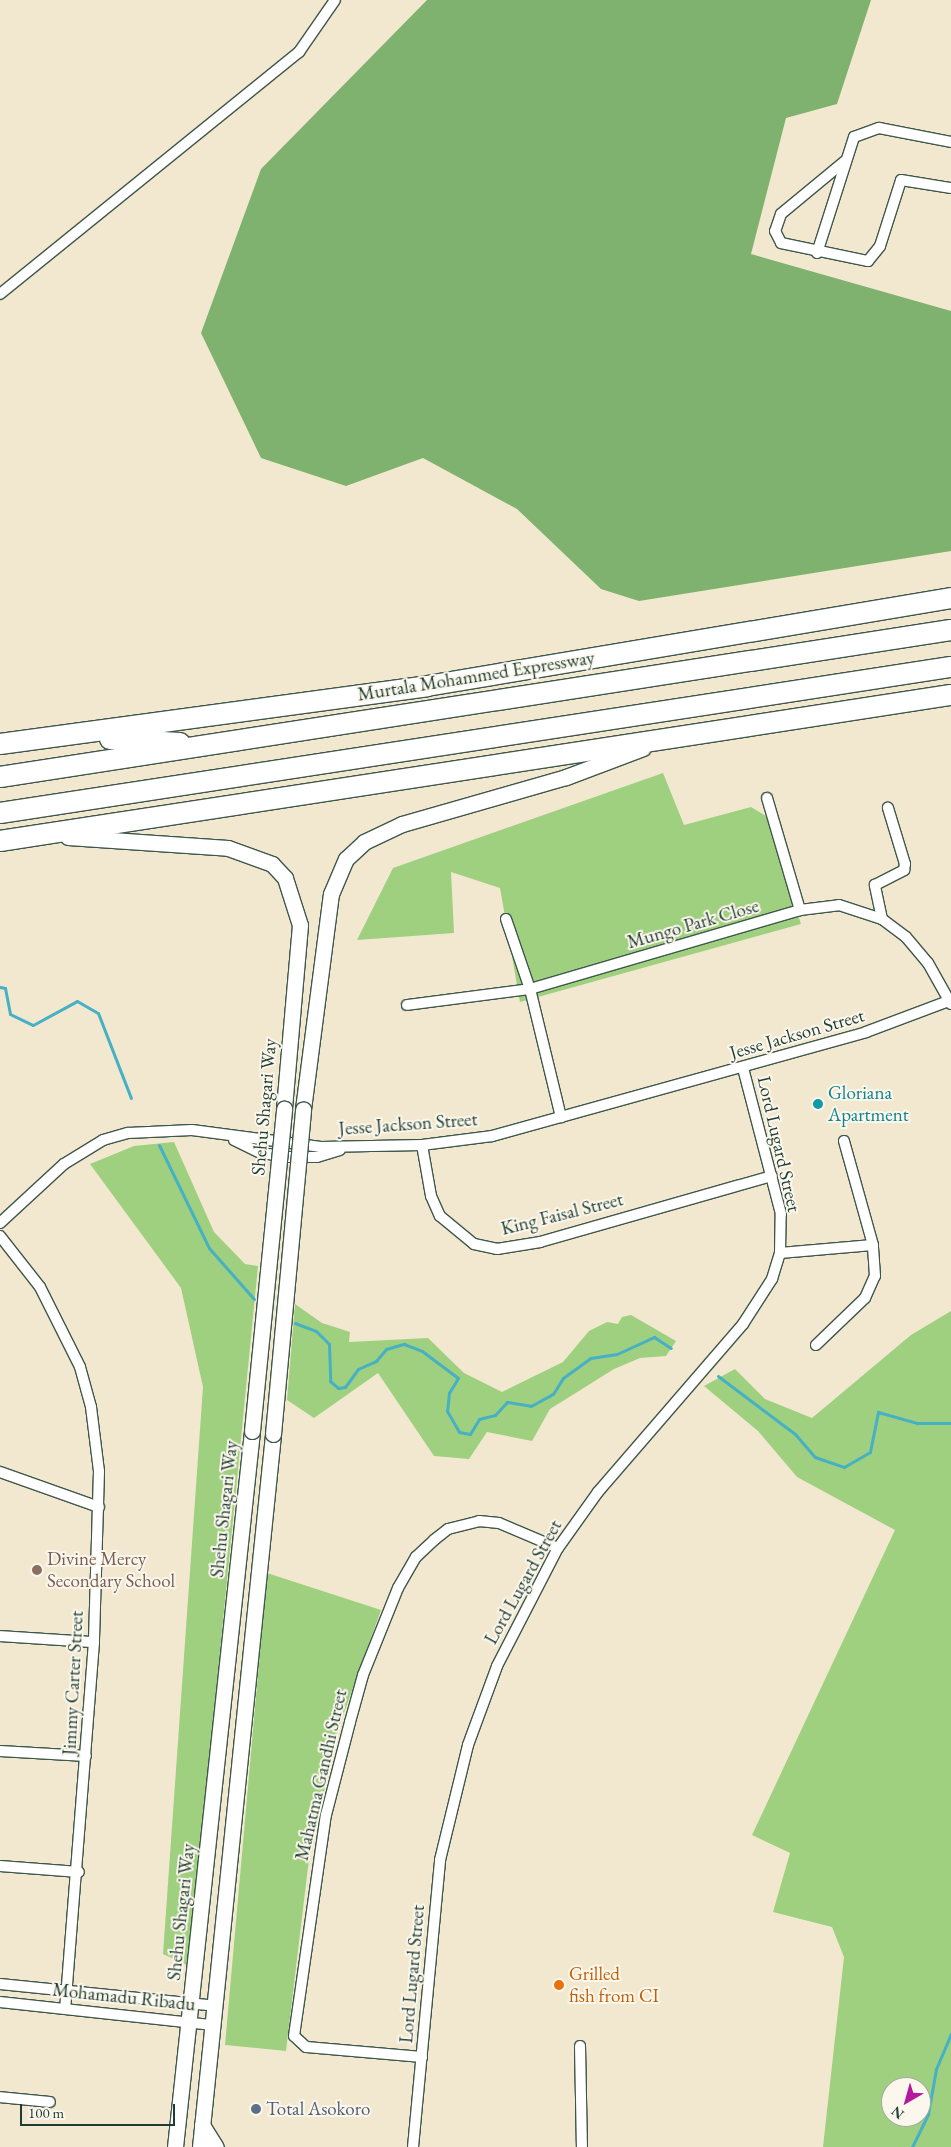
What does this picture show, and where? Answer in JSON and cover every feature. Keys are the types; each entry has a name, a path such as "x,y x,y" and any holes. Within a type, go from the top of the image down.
{"highway":[{"name":"Murtala Mohammed Expressway","path":"0,744 427,686 951,598"},
{"name":"Murtala Mohammed Expressway","path":"0,777 222,746 951,630"},
{"path":"0,813 187,786 951,666"},
{"path":"0,841 57,836 951,695"},
{"path":"66,736 222,746"},
{"path":"462,743 597,750"},
{"path":"82,832 187,786"}],"main road":[{"name":"Shehu Shagari Way","path":"200,2147 273,1434 304,1109 335,878 346,859 381,833 566,777 664,740"},
{"name":"Shehu Shagari Way","path":"57,836 228,848 272,864 285,878 300,926 252,1431 175,2147"},
{"path":"202,2125 216,2147"}],"street":[{"path":"0,294 299,52 335,0"},
{"path":"817,253 854,137 868,129 951,142"},
{"path":"845,161 776,222 781,242 817,253 868,261 880,246 901,180 951,188"},
{"path":"767,798 800,910"},
{"path":"882,919 875,885 904,870 905,864 888,808"},
{"name":"Mungo Park Close","path":"407,1005 530,989 800,910 838,905 882,919 906,937 928,963 950,1001"},
{"path":"506,919 530,989 561,1117"},
{"name":"Jesse Jackson Street","path":"0,1223 26,1194 103,1140 158,1130 227,1136 262,1153 289,1157 317,1157 360,1145 422,1145 492,1136 743,1068 866,1032 950,1001"},
{"name":"Lord Lugard Street","path":"413,2147 439,1868 453,1800 496,1666 558,1548 598,1492 743,1324 772,1279 780,1253 781,1214 743,1068"},
{"path":"816,1345 871,1288 872,1246 844,1141"},
{"name":"King Faisal Street","path":"422,1145 431,1196 440,1216 474,1244 497,1248 540,1242 772,1176"},
{"name":"Jimmy Carter Street","path":"0,1236 40,1287 80,1367 97,1441 99,1507 94,1642 79,1872 66,2007"},
{"path":"780,1253 872,1246"},
{"path":"0,1472 99,1507"},
{"name":"Mahatma Gandhi Street","path":"422,2057 306,2047 294,2036 326,1815 350,1722 363,1675 398,1588 416,1557 434,1540 448,1529 479,1521 499,1524 558,1548"},
{"path":"0,1636 94,1642"},
{"path":"0,1751 86,1756"},
{"path":"0,1866 79,1872"},
{"name":"Mohamadu Ribadu","path":"0,1984 68,1988 215,2006"},
{"name":"Mohamadu Ribadu","path":"0,2002 66,2007 213,2024"},
{"path":"580,2046 582,2147"},
{"path":"0,2097 50,2102"}],"green space":[{"path":"427,0 871,0 837,104 786,118 751,254 951,311 951,551 639,601 601,589 517,509 423,458 346,486 261,458 201,333 261,169"},
{"path":"663,773 684,825 751,807 766,816 801,924 520,1002 500,888 451,872 454,933 357,940 393,868"},
{"path":"174,1142 214,1232 245,1264 258,1266 189,1966 163,1954 203,1387 181,1288 90,1164 134,1146"},
{"path":"295,1304 322,1323 350,1332 349,1342 428,1338 464,1373 502,1392 563,1362 589,1331 607,1322 618,1324 622,1317 631,1315 676,1341 666,1356 640,1358 614,1369 550,1409 532,1441 487,1432 469,1459 434,1456 378,1373 314,1418 287,1400"},
{"path":"951,1311 951,2147 823,2147 844,1957 832,1927 773,1912 790,1853 752,1835 895,1530 797,1477 758,1431 704,1386 735,1369 765,1399 812,1418 911,1335"},
{"path":"267,1573 381,1610 336,1735 308,1867 286,2051 225,2045"}],"waterway":[{"path":"0,987 5,988 10,1014 33,1025 77,1001 98,1013 131,1098"},
{"path":"159,1145 209,1248 254,1299"},
{"path":"295,1323 316,1331 329,1344 330,1381 338,1388 345,1387 358,1369 376,1361 386,1349 404,1344 422,1351 458,1378 449,1393 447,1411 459,1432 470,1434 479,1419 495,1415 507,1402 531,1406 553,1394 563,1378 591,1358 617,1354 654,1337 671,1348"},
{"path":"718,1376 795,1434 815,1457 844,1467 870,1452 878,1412 917,1423 951,1423"},
{"path":"912,2147 928,2114 936,2069 951,2034"}],"place":[{"name":"Gloriana Apartment","path":"818,1104"},
{"name":"Divine Mercy Secondary School","path":"37,1570"},
{"name":"Grilled fish from CI","path":"559,1985"},
{"name":"Total Asokoro","path":"256,2109"}]}
